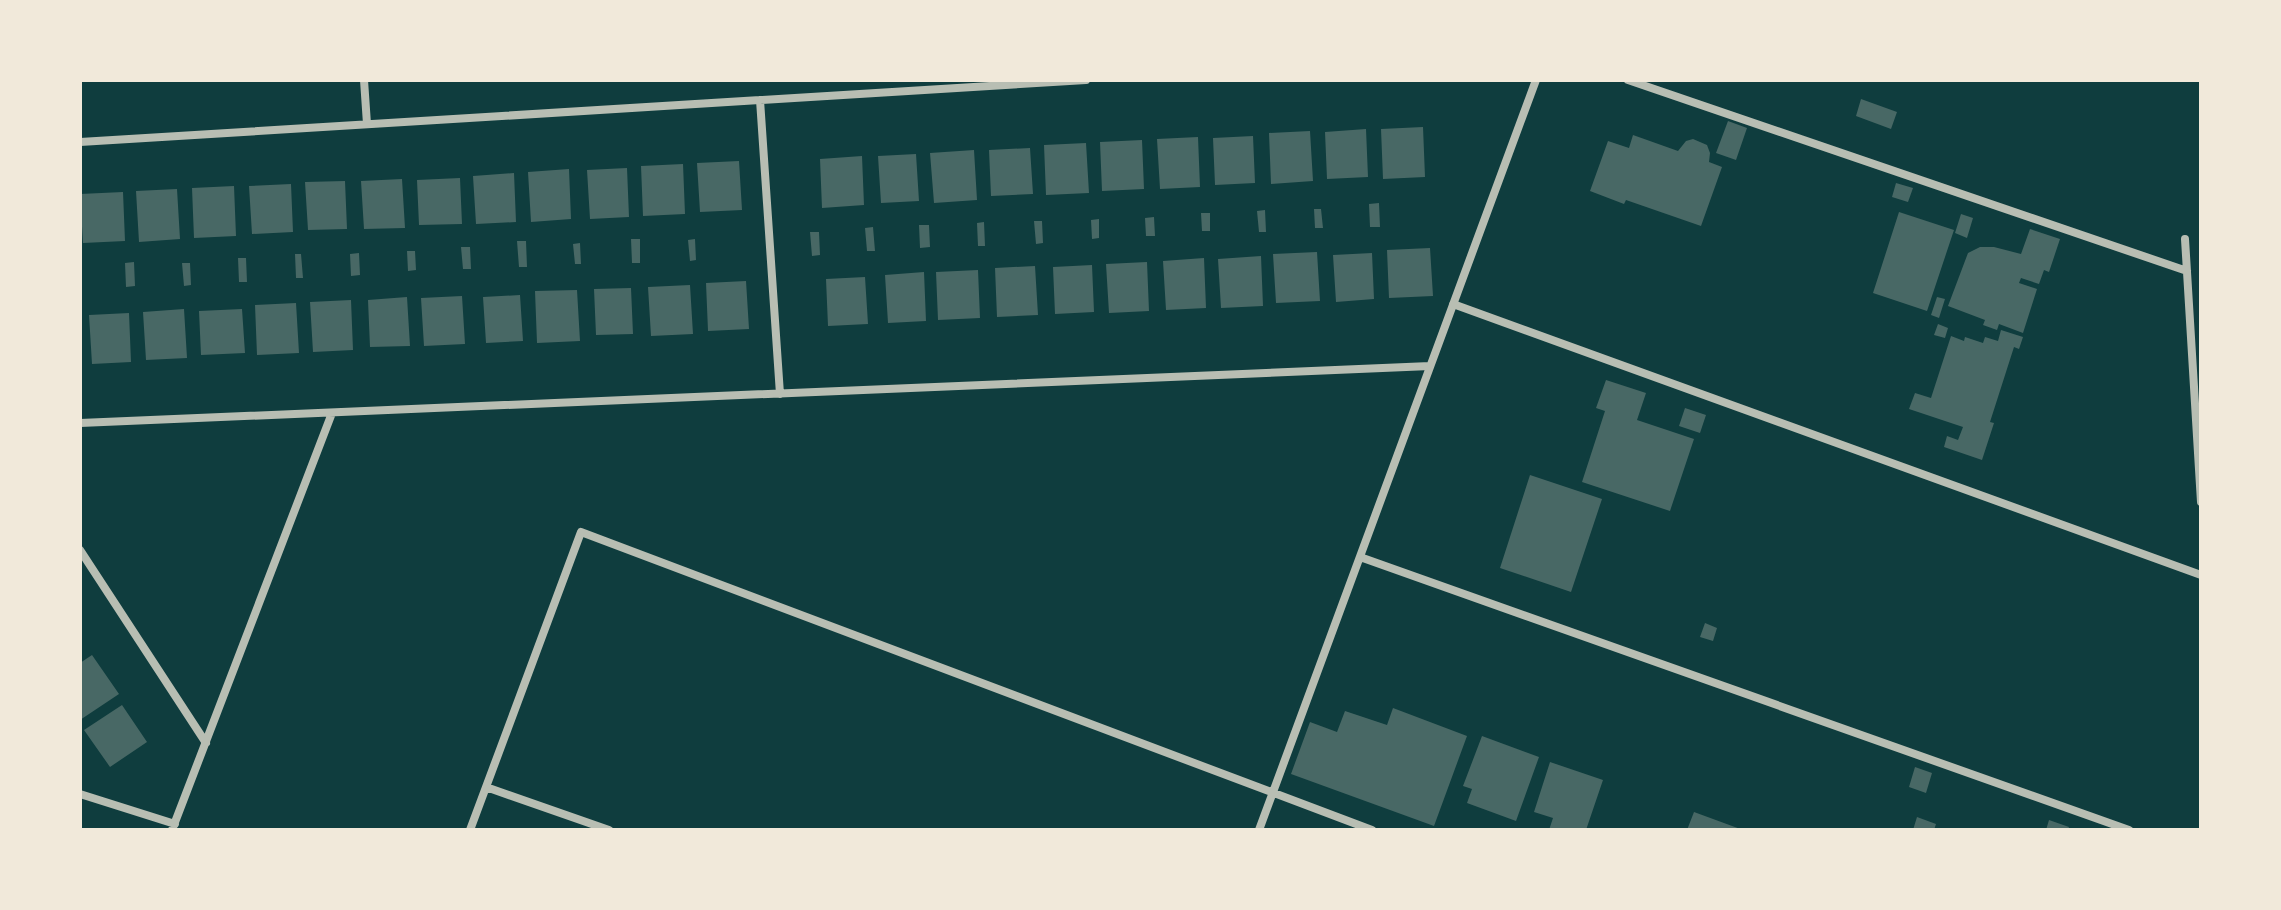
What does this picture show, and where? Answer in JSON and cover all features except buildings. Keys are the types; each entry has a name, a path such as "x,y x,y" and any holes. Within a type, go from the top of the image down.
{"street":[{"path":"364,80 367,124"},
{"path":"80,142 1086,80"},
{"path":"1259,830 1536,80"},
{"path":"1628,80 2187,271"},
{"path":"760,100 780,394"},
{"path":"2185,239 2201,502"},
{"path":"1453,304 2201,575"},
{"path":"80,423 1430,366"},
{"path":"80,794 174,827 332,413"},
{"path":"470,830 581,532 1372,830"},
{"path":"80,550 206,743"},
{"path":"1360,557 2129,830"},
{"path":"486,787 609,830"}]}
